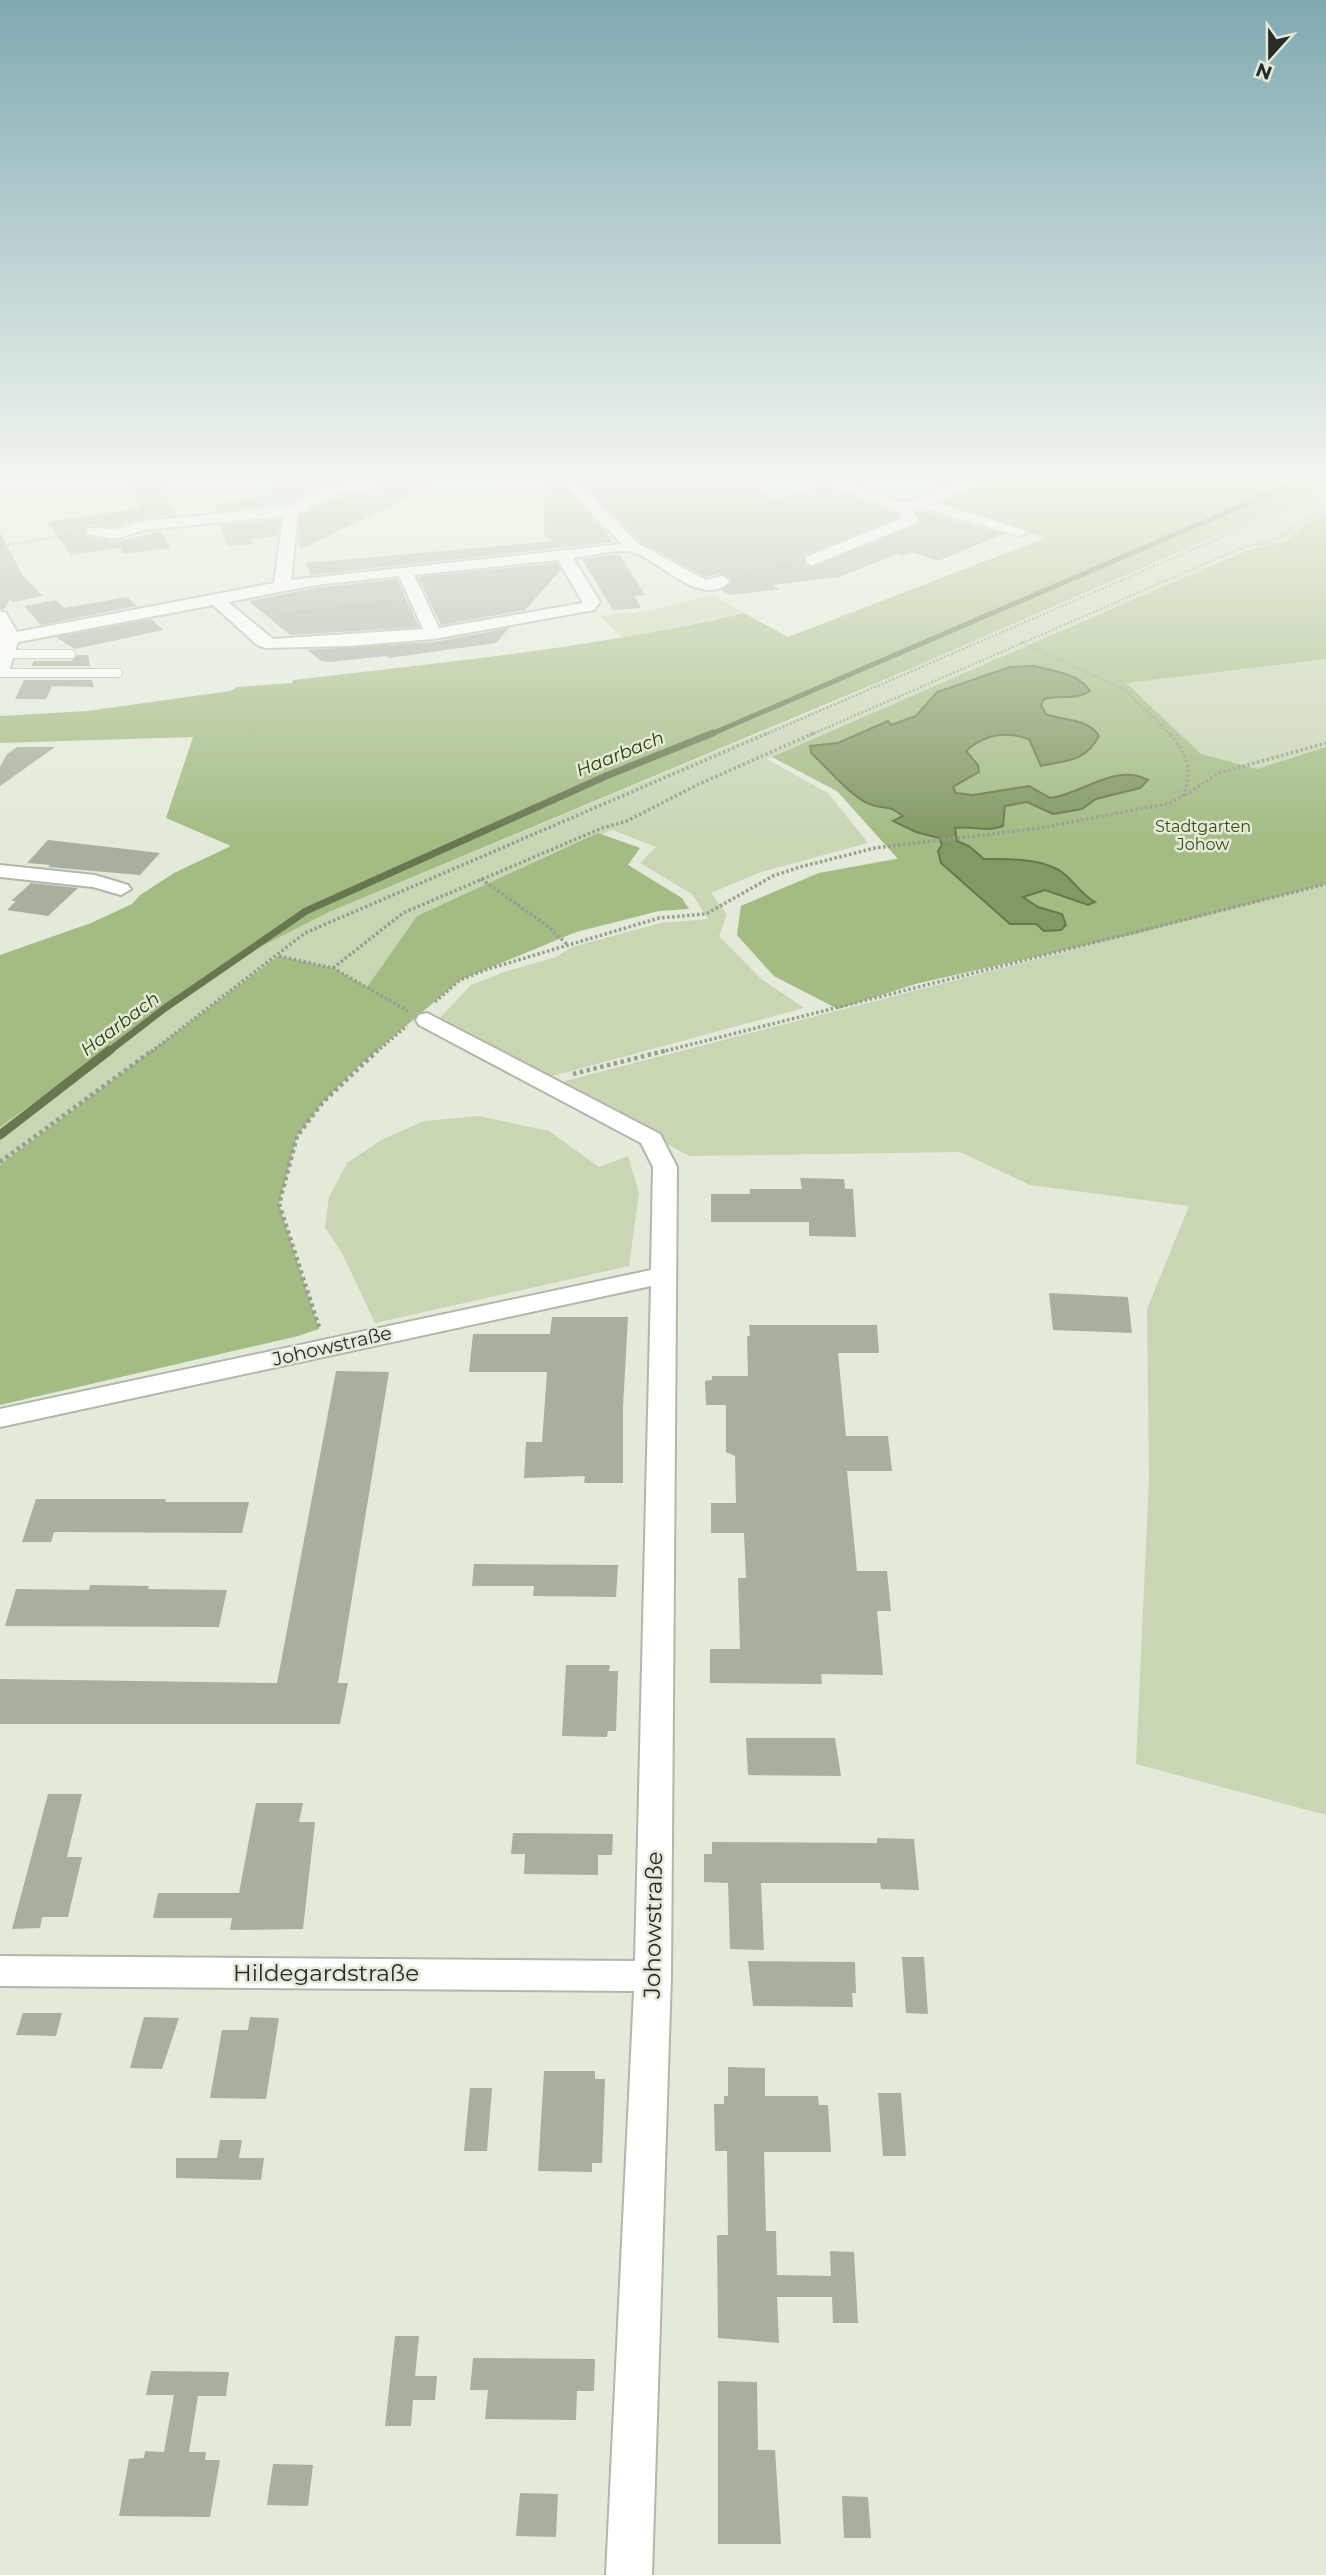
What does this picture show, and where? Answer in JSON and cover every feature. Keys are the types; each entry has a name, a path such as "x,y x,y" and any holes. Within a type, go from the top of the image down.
{"street":[{"path":"10,646 202,602"},
{"path":"220,602 264,641 272,644 434,634 588,607 592,602"},
{"path":"420,602 434,634"},
{"path":"0,616 10,628 10,646 0,674"},
{"path":"0,871 96,881 121,889"},
{"name":"Johowstraße","path":"423,1018 651,1139 665,1167 653,1976 629,2575"},
{"name":"Johowstraße","path":"0,1418 664,1276"},
{"name":"Hildegardstraße","path":"0,1971 653,1976"}],"lane":[{"path":"10,646 71,654"},
{"path":"0,674 118,673"},
{"path":"0,674 62,678 66,683"}],"path":[{"path":"282,614 407,602"},
{"path":"0,1162 278,956 305,933 1071,602"},
{"path":"333,968 403,913 602,828 627,821 709,779 1114,602"},
{"path":"1021,642 1125,690 1167,730 1183,750 1190,773 1184,795"},
{"path":"325,1348 279,1204 297,1136 323,1102 360,1065 423,1018 460,980 659,918 706,914 773,876 800,867 875,848 972,837 1171,803 1219,773 1326,743"},
{"path":"481,879 545,924 568,945"},
{"path":"545,1081 1326,884"},
{"path":"278,956 333,968 423,1018"}],"green space":[{"path":"684,602 725,602 744,613 623,638 599,616 653,610"},
{"path":"878,602 1064,602 329,912 233,961 0,1127 0,955 91,923 132,904 140,895 174,873 231,846 166,818 193,737 0,743 0,716 87,711 230,691 237,687 292,683 293,680 520,653 632,636 744,613 788,637"},
{"path":"1064,602 1326,602 1326,1815 1136,1764 1149,1479 1147,1309 1189,1206 1030,1185 960,1152 689,1156 557,1083 1103,942 915,984 838,1009 774,976 737,935 741,906 819,873 898,858 837,791 772,757 767,759 828,793 868,843 761,872 711,893 727,914 719,936 760,978 804,1008 545,1078 440,1018 471,985 507,971 556,957 572,947 661,923 708,919 692,894 640,863 656,847 612,830 417,916 367,987 333,968 278,956 0,1165 0,1127 233,961 329,912 837,701"},
{"name":"Stadtgarten Johow","path":"1128,602 1326,602 1326,659 1126,683 1201,754 1257,769 1326,747 1326,884 1138,933 915,984 838,1009 774,976 737,935 741,906 819,873 898,859 837,791 772,757"},
{"path":"598,833 640,848 628,865 682,898 689,909 659,911 576,932 460,980 360,1065 323,1102 297,1136 279,1204 319,1329 0,1405 0,1165 278,956 333,968 367,987 417,916"},
{"path":"479,1116 549,1131 599,1167 628,1156 639,1193 629,1266 375,1323 342,1253 325,1227 329,1197 347,1163 381,1140 424,1121"}],"shaded area":[{"path":"1035,666 1073,677 1090,691 1074,697 1044,699 1041,705 1046,714 1082,723 1094,730 1099,736 1094,745 1082,755 1068,761 1041,766 1029,739 1012,735 988,738 966,751 978,765 979,772 953,787 956,793 973,795 1029,786 1050,798 1111,777 1136,775 1148,780 1140,788 1096,799 1082,809 1053,814 1027,802 1005,806 1003,826 991,829 955,828 957,841 969,846 984,859 1021,860 1049,865 1062,872 1095,902 1088,905 1045,890 1023,897 1038,907 1062,914 1066,925 1061,930 1044,931 1036,924 1010,924 941,863 938,851 942,845 939,838 916,832 893,821 903,816 894,810 872,805 857,797 811,753 810,746 838,743 888,721 891,725 916,716 937,692 1010,667"}],"building":[{"path":"0,602 8,602 4,609 0,609"},
{"path":"58,602 64,608 97,602 133,602 137,606 41,625 24,606"},
{"path":"250,602 408,602 419,627 290,635"},
{"path":"430,602 532,602 525,610 441,625"},
{"path":"608,602 638,602 641,608 613,610"},
{"path":"151,619 163,630 75,649 56,637"},
{"path":"509,628 496,643 389,658 386,656 330,662 321,661 307,650 434,642"},
{"path":"77,655 88,655 90,666 31,666 34,661 71,661"},
{"path":"24,680 92,680 94,687 52,686 46,699 15,699"},
{"path":"17,747 55,747 0,786 0,767 7,754"},
{"path":"48,840 160,853 140,875 27,863"},
{"path":"31,883 78,888 48,916 7,910 16,901 11,901"},
{"path":"800,1178 844,1179 845,1189 853,1189 856,1237 809,1236 809,1222 711,1222 711,1194 750,1194 750,1189 802,1189"},
{"path":"1049,1293 1128,1297 1132,1333 1053,1330"},
{"path":"552,1317 628,1317 623,1407 623,1483 584,1483 585,1476 524,1478 526,1442 542,1442 547,1372 469,1372 473,1334 550,1334"},
{"path":"749,1325 877,1325 879,1353 838,1353 846,1436 888,1436 892,1471 847,1471 857,1571 887,1571 891,1611 877,1611 883,1675 821,1674 822,1684 710,1683 710,1649 740,1649 738,1578 746,1578 744,1533 711,1533 711,1503 736,1503 735,1456 726,1452 726,1405 706,1405 705,1381 712,1380 712,1376 748,1376"},
{"path":"336,1371 389,1372 338,1683 348,1683 340,1724 0,1724 0,1679 277,1683"},
{"path":"36,1499 249,1502 242,1533 54,1532 51,1542 22,1542"},
{"path":"474,1564 618,1565 616,1597 533,1596 534,1586 472,1586"},
{"path":"90,1585 227,1590 219,1627 5,1626 16,1589 89,1590"},
{"path":"566,1665 610,1665 609,1671 618,1671 616,1731 608,1731 607,1737 562,1736"},
{"path":"746,1738 835,1738 841,1776 748,1775"},
{"path":"48,1794 82,1794 67,1857 82,1857 68,1917 42,1917 40,1928 12,1929"},
{"path":"256,1803 303,1803 299,1822 315,1822 303,1929 230,1930 232,1918 153,1918 158,1893 239,1893"},
{"path":"513,1833 613,1834 612,1855 598,1855 598,1875 524,1874 525,1854 511,1854"},
{"path":"877,1838 914,1839 919,1890 881,1889 880,1883 761,1883 764,1950 730,1949 728,1883 704,1882 704,1854 712,1854 712,1842 877,1843"},
{"path":"902,1957 924,1957 928,2014 906,2013"},
{"path":"748,1961 855,1962 856,1993 852,1993 853,2007 753,2006"},
{"path":"23,2013 62,2013 56,2036 16,2035"},
{"path":"144,2017 179,2018 162,2069 130,2068"},
{"path":"250,2017 279,2018 266,2099 210,2098 222,2030 248,2030"},
{"path":"728,2067 765,2068 765,2096 818,2096 819,2105 828,2105 831,2152 764,2152 766,2231 776,2231 777,2275 831,2276 830,2251 854,2252 858,2323 833,2323 832,2297 777,2297 779,2343 718,2338 717,2235 728,2235 727,2151 715,2151 714,2104 724,2104 724,2096 728,2096"},
{"path":"544,2071 595,2071 595,2079 605,2079 602,2163 592,2163 592,2172 538,2171"},
{"path":"470,2088 492,2088 487,2151 464,2151"},
{"path":"878,2093 901,2093 906,2156 883,2156"},
{"path":"220,2140 242,2140 239,2158 264,2158 261,2180 176,2178 176,2158 217,2158"},
{"path":"395,2336 419,2336 415,2376 437,2376 435,2400 413,2400 411,2426 385,2426"},
{"path":"473,2358 595,2359 594,2391 577,2391 576,2420 485,2419 488,2390 470,2390"},
{"path":"151,2371 229,2372 226,2396 198,2396 189,2452 206,2452 205,2460 220,2460 210,2517 119,2516 129,2459 144,2458 145,2451 164,2452 174,2395 146,2395"},
{"path":"718,2381 757,2382 758,2450 775,2450 781,2544 718,2544"},
{"path":"273,2464 313,2465 308,2506 267,2505"},
{"path":"520,2493 558,2494 556,2537 516,2536"},
{"path":"842,2496 868,2497 871,2538 844,2538"}],"waterway":[{"name":"Haarbach","path":"709,735 1018,602"},
{"name":"Haarbach","path":"108,1052 165,1008 306,911 606,776 713,733"},
{"name":"Haarbach","path":"0,1135 110,1050"}]}
